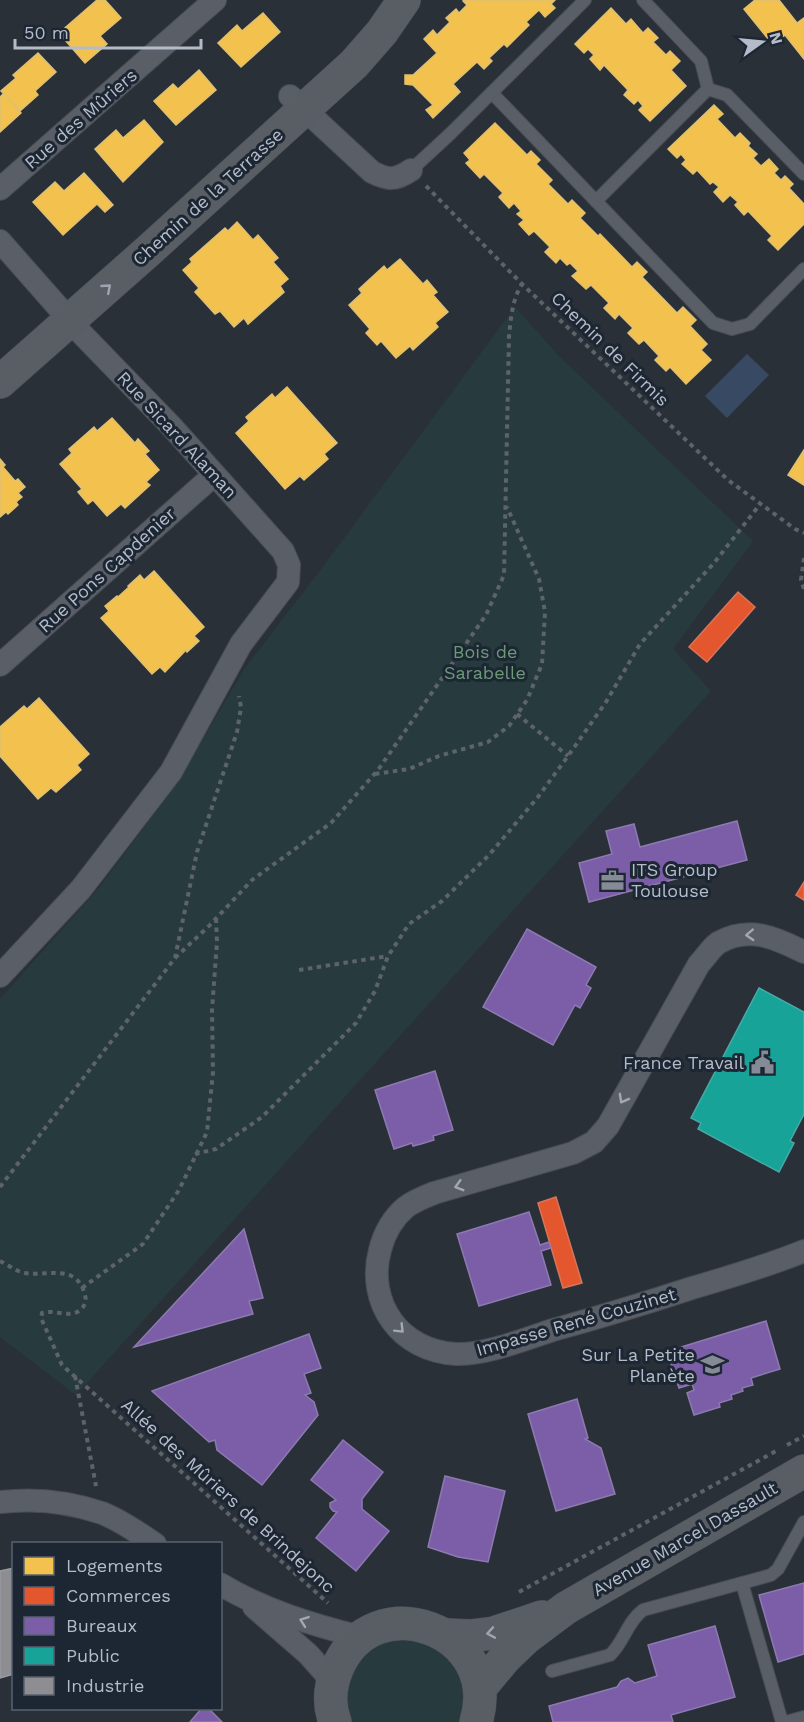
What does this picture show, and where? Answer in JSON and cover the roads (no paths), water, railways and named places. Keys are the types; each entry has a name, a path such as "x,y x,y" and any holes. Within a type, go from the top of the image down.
{"street":[{"name":"Rue des Mûriers","path":"0,189 215,0"},
{"name":"Chemin de la Terrasse","path":"0,382 63,312 297,103 354,38 380,0"},
{"name":"Chemin de la Terrasse","path":"297,103 354,64 382,32 404,0"},
{"path":"297,103 372,172 387,179 402,176 411,170"},
{"name":"Rue Sicard Alaman","path":"0,241 284,551 290,565 288,582 241,644 171,772 81,889 0,976"},
{"name":"Chemin de la Terrasse","path":"0,356 63,312"},
{"name":"Rue Pons Capdenier","path":"0,665 214,474"},
{"name":"Impasse René Couzinet","path":"804,952 764,934 740,935 717,944 699,964 608,1126 594,1142 566,1156 434,1193 412,1203 396,1218 387,1231 380,1251 376,1274 380,1298 394,1324 403,1333 429,1348 457,1354 488,1349 599,1317 774,1263 804,1251"},
{"name":"Avenue Marcel Dassault","path":"480,1688 525,1638 566,1608 804,1471"},
{"path":"0,1502 18,1500 54,1502 103,1514 152,1542"},
{"path":"222,1585 244,1598 325,1628 360,1637"},
{"path":"244,1598 308,1654 332,1681"},
{"name":"Avenue Marcel Dassault","path":"447,1635 494,1634 566,1608"},
{"name":"Avenue Marcel Dassault","path":"335,1722 330,1710 332,1681 342,1656 360,1637 381,1626 403,1623 426,1626 447,1635 463,1649 474,1667 480,1688 480,1710 476,1722"}],"lane":[{"path":"411,170 585,0"},
{"path":"643,0 701,61 708,89"},
{"path":"596,201 708,89"},
{"path":"708,89 727,95 804,174"},
{"path":"492,93 713,323 732,329 750,324 804,269"},
{"path":"552,1671 610,1655 616,1650 633,1617 643,1610 771,1575 778,1569 804,1522"},
{"path":"742,1583 793,1720"}],"water":[{"path":"747,354 769,375 727,418 705,396"}],"place":[{"name":"ITS Group Toulouse","path":"613,880"},
{"name":"France Travail","path":"762,1063"},
{"name":"Sur La Petite Planète","path":"713,1365"}],"park label":[{"name":"Bois de Sarabelle","path":"485,662"}]}
